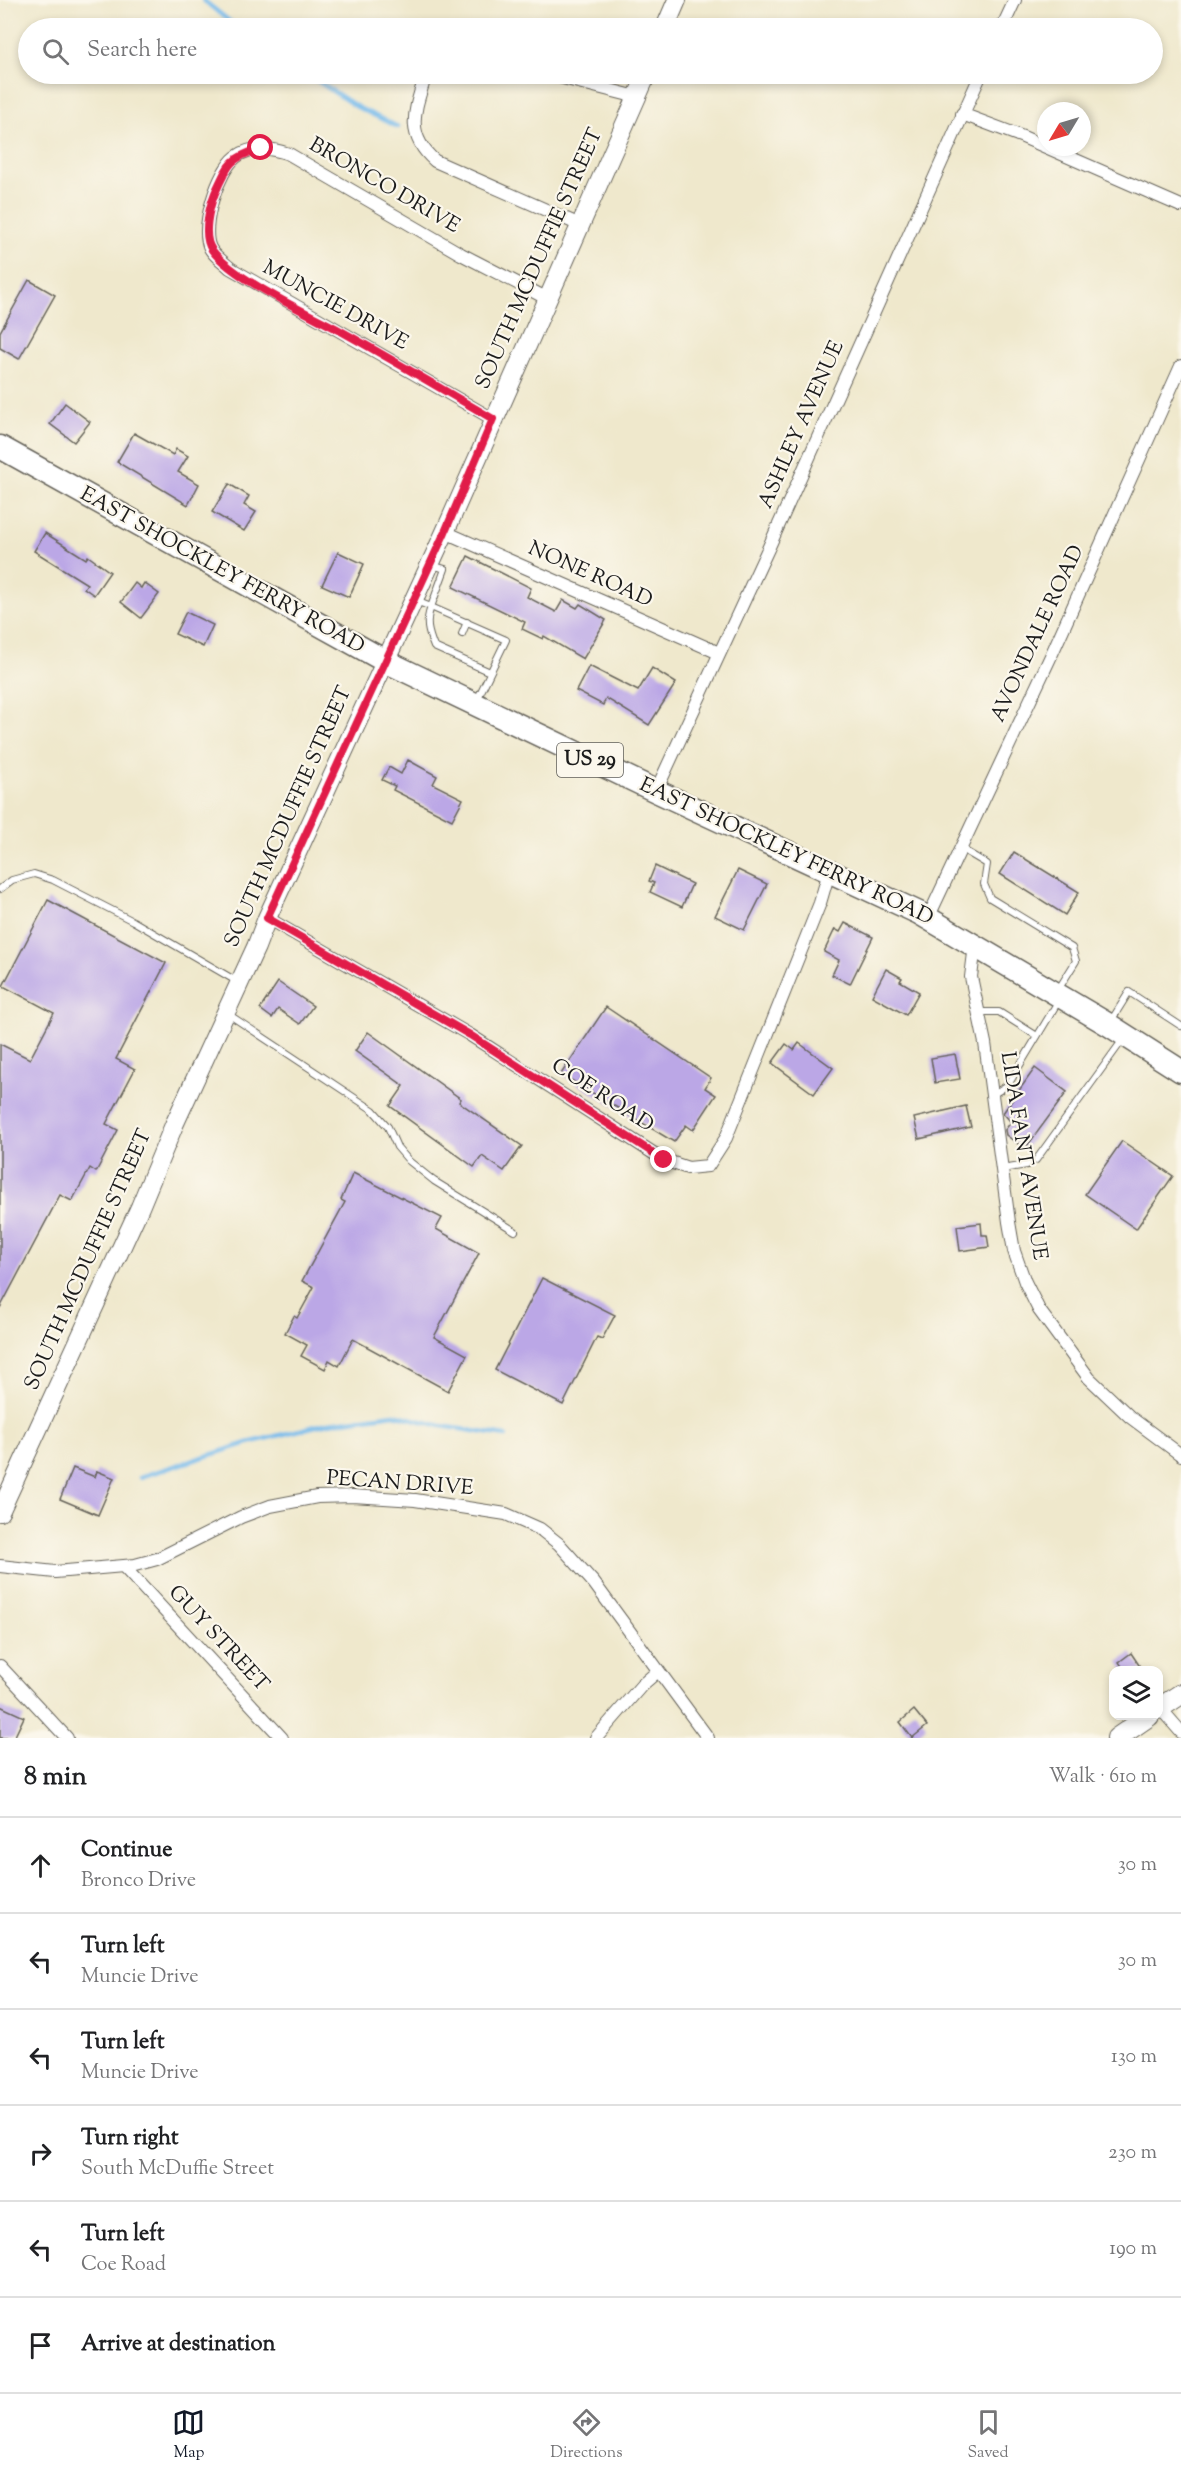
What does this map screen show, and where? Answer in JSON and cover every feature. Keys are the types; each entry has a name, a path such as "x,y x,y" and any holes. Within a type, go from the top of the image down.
{"highway":[{"name":"EAST SHOCKLEY FERRY ROAD","path":"0,447 385,661 928,918 1117,1030 1181,1071"}],"main road":[{"path":"1163,1706 1181,1694"},
{"path":"1117,1738 1143,1720"}],"street":[{"path":"669,18 677,0"},
{"path":"1007,18 1015,0"},
{"path":"423,84 414,113 417,140 423,151 435,161 580,225"},
{"path":"586,84 637,97"},
{"name":"SOUTH MCDUFFIE STREET","path":"0,1512 140,1207 174,1125 267,918 445,532 546,298 643,84"},
{"name":"ASHLEY AVENUE","path":"656,791 976,84"},
{"path":"962,114 1023,137 1181,206"},
{"name":"BRONCO DRIVE","path":"207,229 212,201 227,168 237,156 261,148 275,149 289,154 461,254 546,298"},
{"name":"MUNCIE DRIVE","path":"207,229 210,248 230,268 493,419"},
{"name":"AVONDALE ROAD","path":"928,918 1050,658 1181,366"},
{"name":"NONE ROAD","path":"445,532 719,653"},
{"name":"COE ROAD","path":"267,918 470,1035 664,1160 688,1168 708,1166 726,1138 820,903 829,872"},
{"name":"LIDA FANT AVENUE","path":"975,945 971,977 1014,1251 1025,1282 1039,1310 1066,1349 1102,1392 1130,1417 1181,1455"},
{"name":"PECAN DRIVE","path":"0,1566 55,1572 124,1567 157,1559 241,1517 270,1506 317,1497 415,1500 498,1512 518,1518 540,1529 559,1544 594,1583 708,1738"},
{"name":"GUY STREET","path":"124,1567 282,1738"},
{"path":"0,1666 67,1738"},
{"path":"596,1738 642,1685 658,1671"},
{"path":"1163,1717 1181,1732"}],"lane":[{"path":"430,564 445,569 426,619 434,647 453,653 490,672"},
{"path":"413,599 506,640 475,705"},
{"path":"462,634 467,622"},
{"path":"960,848 987,864 984,884 990,898 1072,948 1076,961 1038,1036 1008,1085 991,1096"},
{"path":"0,889 12,880 34,874 53,880 133,921 239,982"},
{"path":"1001,1169 1027,1165 1036,1160 1117,1030 1129,992 1181,1026"},
{"path":"225,1012 373,1110 388,1127 398,1147 409,1161 434,1181 515,1231"},
{"path":"978,1012 999,1012 1038,1036"}],"building":[{"path":"29,280 55,295 19,359 0,348 0,332"},
{"path":"65,403 90,422 74,442 50,424"},
{"path":"134,433 173,455 176,449 188,456 178,472 199,484 188,505 117,462"},
{"path":"229,484 249,496 244,505 256,512 244,531 212,512"},
{"path":"45,533 86,559 88,556 110,572 94,595 84,588 87,584 34,551"},
{"path":"338,552 364,564 349,597 322,585"},
{"path":"468,556 531,588 527,597 556,612 563,600 577,608 580,604 606,620 583,659 544,636 543,639 522,629 525,622 453,587"},
{"path":"135,583 141,588 144,583 159,594 141,618 121,602"},
{"path":"186,612 213,625 203,647 175,634"},
{"path":"589,666 638,691 652,668 676,683 649,725 606,698 603,705 576,691"},
{"path":"408,760 437,776 433,784 463,799 452,820 393,790 395,786 382,780 389,767 401,774"},
{"path":"1014,852 1079,892 1065,915 1000,874"},
{"path":"655,866 692,884 682,907 650,892 654,883 649,881"},
{"path":"738,870 767,884 744,930 715,916"},
{"path":"48,900 166,963 116,1059 135,1069 106,1124 118,1130 96,1172 90,1168 72,1201 60,1195 0,1308 0,1044 30,1059 54,1013 3,986"},
{"path":"845,923 873,937 850,984 832,975 839,960 824,952 835,929 840,932"},
{"path":"886,969 902,978 900,981 919,992 906,1015 872,996"},
{"path":"278,982 313,1006 300,1024 278,1009 272,1018 260,1009"},
{"path":"606,1007 711,1078 705,1088 716,1095 693,1130 686,1125 674,1142 561,1074"},
{"path":"368,1032 461,1099 459,1102 522,1146 504,1171 482,1156 474,1167 390,1106 404,1086 355,1051"},
{"path":"799,1043 833,1068 814,1094 772,1063 786,1044 794,1050"},
{"path":"955,1054 960,1079 935,1083 931,1058"},
{"path":"1035,1068 1067,1092 1025,1149 1006,1135 1005,1130 1011,1122 1003,1113"},
{"path":"966,1106 971,1127 919,1139 914,1118"},
{"path":"1122,1141 1173,1176 1136,1229 1085,1194"},
{"path":"353,1173 442,1218 436,1229 479,1253 434,1337 467,1355 448,1391 353,1339 339,1366 329,1360 325,1369 301,1356 307,1345 285,1333 294,1316 297,1318 314,1287 302,1281 345,1202 341,1200"},
{"path":"981,1223 982,1235 987,1235 989,1247 960,1251 957,1226"},
{"path":"542,1278 615,1315 602,1339 597,1337 563,1405 495,1370"},
{"path":"73,1468 95,1477 97,1471 114,1478 98,1515 60,1499"},
{"path":"1131,1653 1140,1666 1122,1666 1119,1662"},
{"path":"0,1706 24,1717 14,1738 0,1738"},
{"path":"914,1710 927,1726 912,1738 900,1722"}],"waterway":[{"path":"203,0 226,18"},
{"path":"322,84 357,107 398,127"},
{"path":"140,1477 248,1443 328,1423 394,1414 441,1426 506,1436"}],"route":[{"path":"261,148 237,156 227,168 212,201 207,229 210,248 218,258 230,268 287,302 390,358 493,419 445,532 267,918 470,1035 664,1160"}]}
